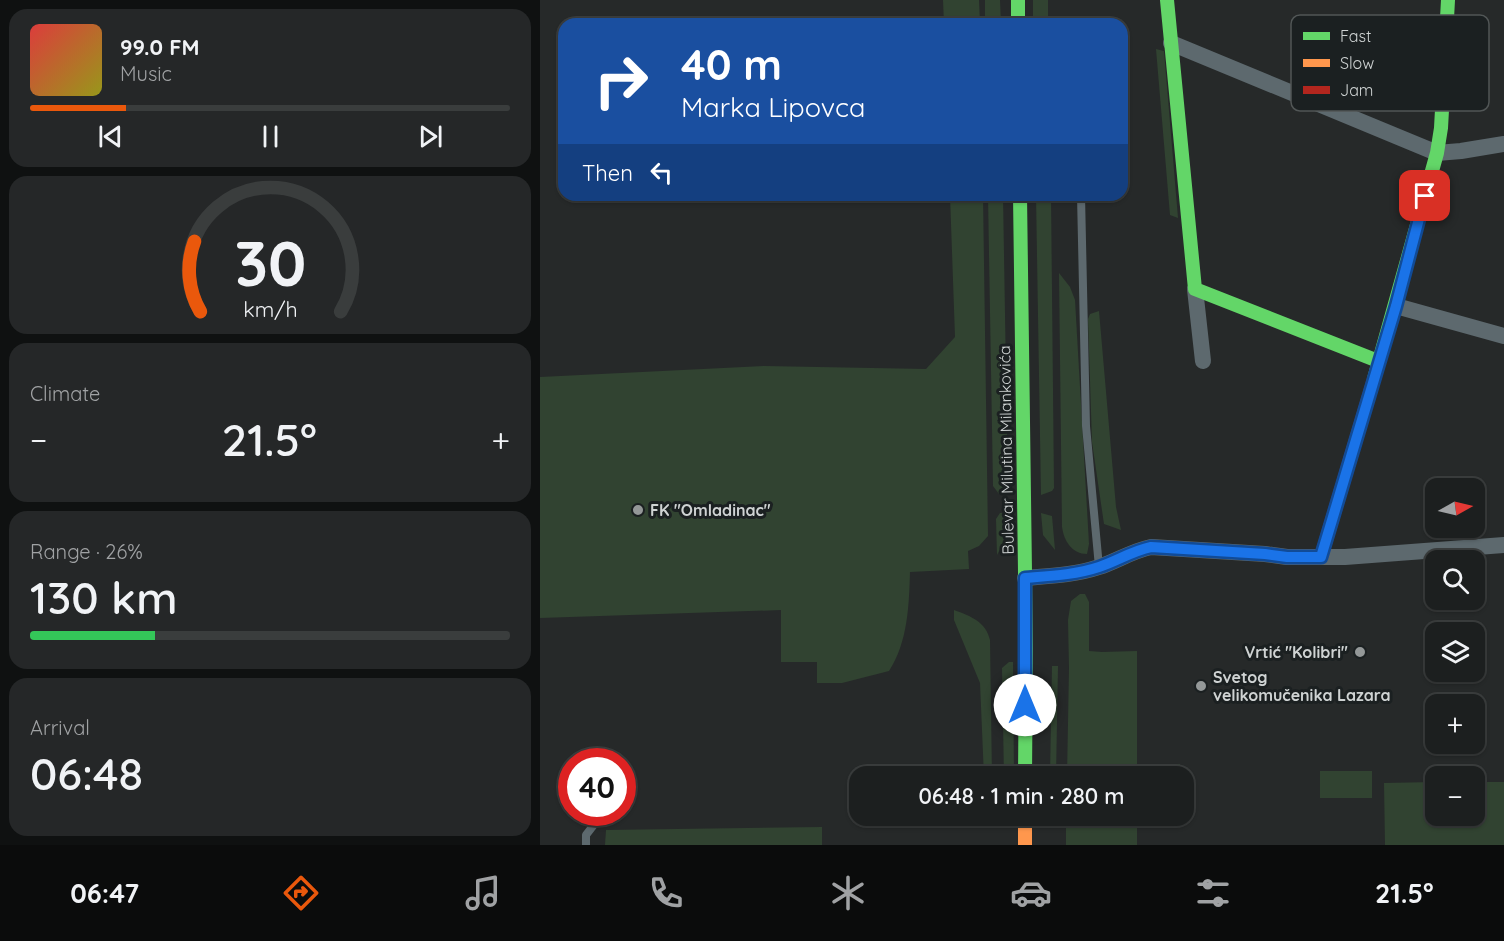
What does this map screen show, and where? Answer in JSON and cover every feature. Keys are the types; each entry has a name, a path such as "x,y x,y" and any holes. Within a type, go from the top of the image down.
{"street":[{"path":"1018,0 1018,18"},
{"path":"1167,0 1203,361"},
{"path":"1447,15 1448,0"},
{"path":"1171,43 1291,93"},
{"path":"1335,111 1437,153 1504,144"},
{"path":"1321,557 1396,306 1437,153 1442,111"},
{"name":"Bulevar Milutina Milankovića","path":"1020,201 1025,766"},
{"path":"1195,289 1378,361"},
{"path":"1396,306 1504,336"},
{"path":"1025,578 1063,575 1099,567 1137,550 1151,547 1287,557 1345,557 1504,545"},
{"path":"1025,826 1025,845"}],"lane":[{"path":"1081,201 1086,426 1099,567"},
{"path":"586,845 586,835 593,826"}],"green space":[{"path":"943,0 979,0 980,18 944,18"},
{"path":"985,0 1000,0 1001,18 985,18"},
{"path":"1033,0 1048,0 1048,18 1033,18"},
{"path":"1156,49 1164,51 1178,218 1170,215"},
{"path":"950,201 983,201 988,536 979,546 968,551 969,569 910,572 904,636 889,671 842,683 817,683 817,662 781,662 781,610 540,618 540,377 764,366 926,369 955,337"},
{"path":"988,201 1003,201 1008,494 999,494 993,486"},
{"path":"1036,201 1051,201 1054,488 1041,495"},
{"path":"1059,273 1070,287 1075,300 1089,544 1087,554 1077,552 1070,546 1062,527"},
{"path":"1099,311 1116,507 1121,530 1104,524 1092,442 1088,319 1090,314"},
{"path":"1000,513 1008,513 1008,534 997,555 996,519"},
{"path":"1041,513 1052,516 1055,550 1043,535"},
{"path":"1080,594 1085,594 1089,602 1089,651 1137,651 1137,766 1067,766 1068,620 1071,601"},
{"path":"954,610 972,617 985,629 990,640 992,766 984,766 980,683 954,620"},
{"path":"1009,662 1013,662 1014,766 1004,766 1002,668"},
{"path":"1052,666 1058,666 1056,766 1050,766"},
{"path":"1152,764 1180,764 1180,766 1152,766"},
{"path":"1320,771 1372,771 1372,798 1320,798"},
{"path":"1425,782 1425,826 1485,826 1485,782 1504,782 1504,845 1385,845 1384,783"},
{"path":"1066,826 1137,826 1137,845 1066,845"},
{"path":"822,827 822,845 605,845 606,830"}],"traffic: fast":[{"path":"1018,0 1018,18"},
{"path":"1167,0 1195,289 1378,361"},
{"path":"1447,15 1448,0"},
{"path":"1374,379 1437,153 1442,111"},
{"path":"1020,201 1026,648 1025,766"}],"traffic: slow":[{"path":"1025,826 1025,845"}],"traffic: jam":[{"path":"1321,557 1374,379"}],"place":[{"name":"FK \"Omladinac\"","path":"638,510"},
{"name":"Vrtić \"Kolibri\"","path":"1360,652"},
{"name":"Svetog velikomučenika Lazara","path":"1201,686"}],"route":[{"path":"1025,705 1025,578 1063,575 1099,567 1137,550 1151,547 1287,557 1321,557 1396,306 1425,196"}]}
